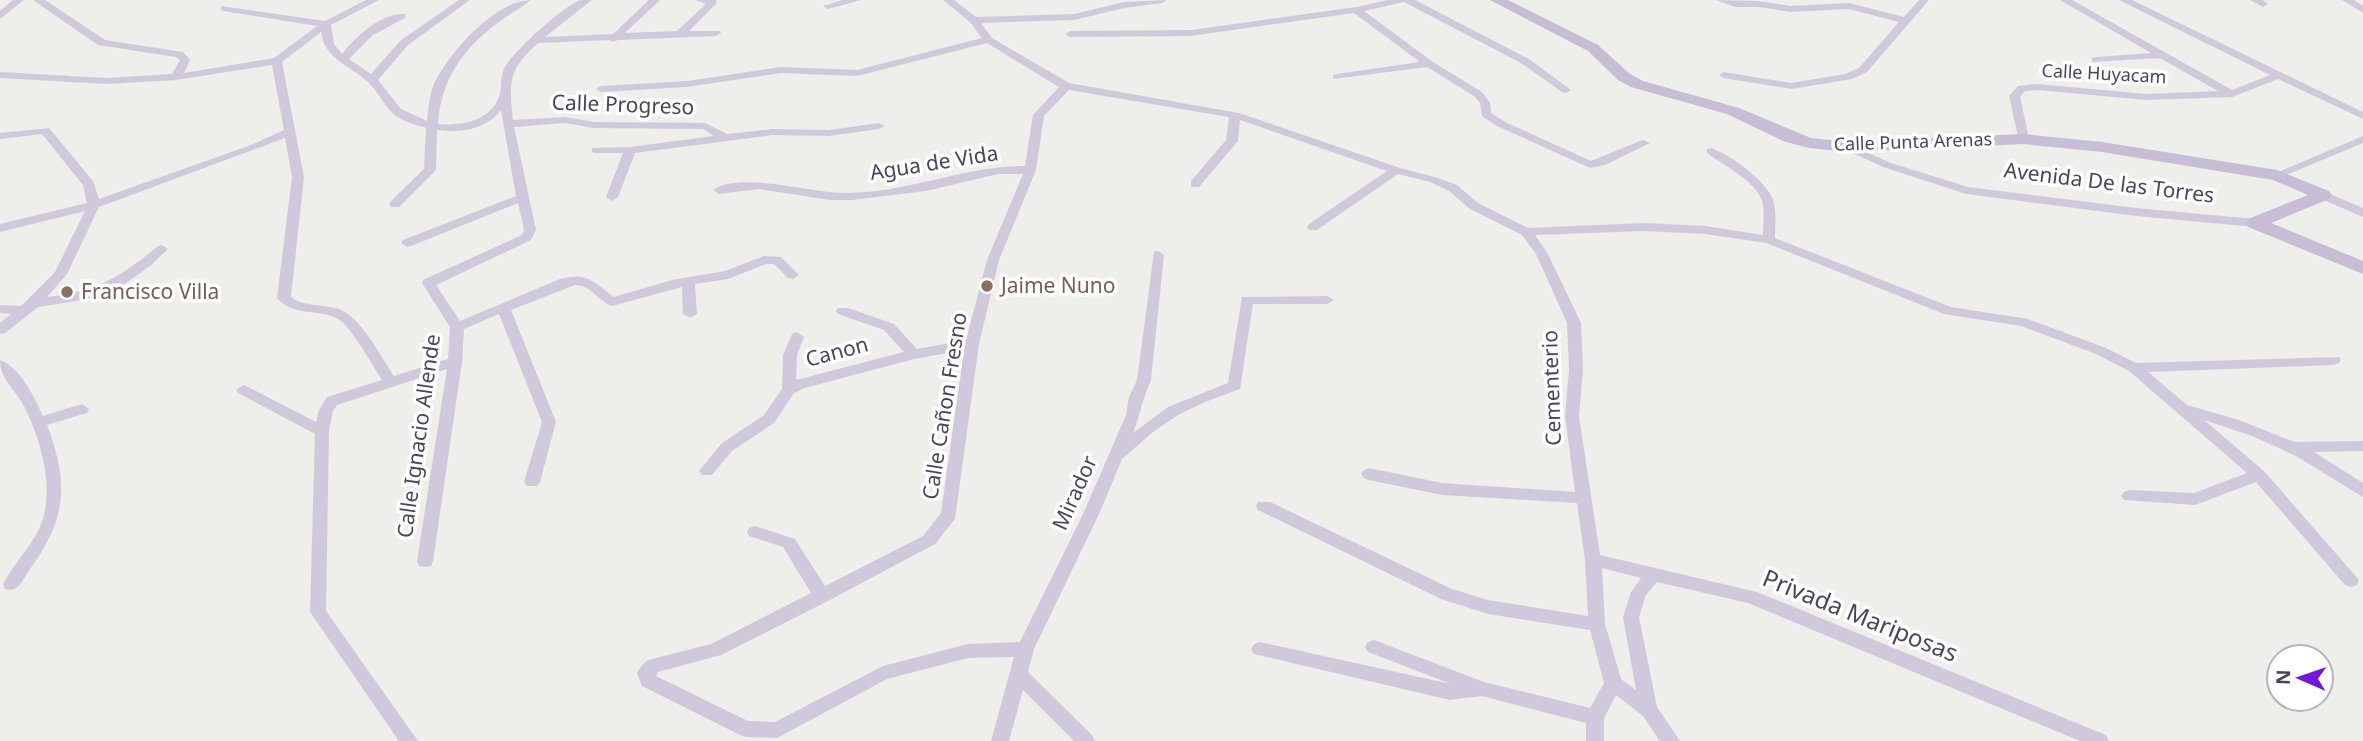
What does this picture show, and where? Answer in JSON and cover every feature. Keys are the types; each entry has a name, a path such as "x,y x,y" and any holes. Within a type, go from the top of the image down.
{"street":[{"path":"0,16 19,0"},
{"path":"38,0 102,43 180,54 185,60 176,77"},
{"path":"0,75 106,81 176,77 278,61 326,23 374,0"},
{"path":"372,79 404,43 465,0"},
{"path":"395,204 430,170 438,89 458,52 505,12 526,0"},
{"path":"407,243 523,197 505,94 509,69 559,18 587,0"},
{"path":"613,39 655,0"},
{"path":"678,36 713,2 700,0"},
{"path":"828,6 856,0"},
{"path":"948,0 974,20 988,40 1066,86"},
{"path":"974,20 1074,16 1162,0"},
{"path":"1070,34 1191,33 1356,10 1401,0"},
{"path":"1408,0 1525,61 1566,90"},
{"name":"Calle Punta Arenas","path":"1497,0 1593,48 1624,77 1637,84 1733,111 1789,137 1809,143 1848,146 2023,139 2102,147 2277,175 2323,195"},
{"path":"1721,0 1735,4 1760,2 1791,9 1849,6 1907,21"},
{"path":"1724,75 1791,86 1848,78 1863,70 1924,0"},
{"path":"2065,0 2232,94"},
{"path":"2124,0 2363,116"},
{"path":"2347,0 2363,10"},
{"path":"224,8 326,23"},
{"path":"1356,10 1429,64 1483,98 1486,114 1491,119 1590,165 1601,163 1644,143"},
{"path":"344,59 357,42 380,24 402,16"},
{"path":"326,23 325,36 330,51 372,79 401,114 433,126 466,127 491,115 505,94"},
{"path":"535,40 716,33"},
{"path":"601,89 687,84 780,70 857,73 988,40"},
{"path":"2096,60 2162,55"},
{"path":"278,61 285,115 298,177 284,298 290,304 340,313 348,319 391,382"},
{"path":"1336,78 1429,64"},
{"name":"Calle Huyacam","path":"2023,139 2014,96 2021,88 2037,87 2146,97 2232,94 2278,75"},
{"name":"Cementerio","path":"1066,86 1235,115 1453,188 1474,206 1526,233 1542,254 1574,323 1576,370 1572,416 1593,560 1597,624 1613,683"},
{"name":"Calle Cañon Fresno","path":"1025,649 968,651 883,673 777,730 746,729 648,681 646,673 652,666 715,650 822,596 929,540 949,515 972,344 993,260 1030,170 1039,115 1066,86"},
{"path":"255,147 270,135 285,115"},
{"path":"1195,184 1232,141 1235,115"},
{"name":"Calle Progreso","path":"509,124 565,120 594,125 705,126 723,137"},
{"path":"723,137 773,132 829,132 878,126"},
{"path":"0,136 45,130 89,184 94,205 61,274 29,307 0,330"},
{"path":"0,228 94,205 255,147 289,132"},
{"name":"Calle Progreso","path":"596,150 631,150 723,137"},
{"path":"2277,175 2363,139"},
{"name":"Avenida De las Torres","path":"1848,146 1887,165 1966,190 2136,212 2255,223 2363,268"},
{"path":"612,197 631,150"},
{"path":"1711,150 1765,193 1768,201 1769,240"},
{"name":"Agua de Vida","path":"719,190 759,185 831,196 852,196 926,187 998,170 1030,170"},
{"path":"1314,228 1396,170"},
{"path":"2255,223 2323,195 2363,213"},
{"name":"Calle Ignacio Allende","path":"425,561 457,327 428,284 527,237 530,229 523,197"},
{"path":"1526,233 1644,227 1705,230 1769,240 1854,272 1917,301 1972,317 2024,322 2064,335 2134,368 2182,408 2259,475 2351,580"},
{"path":"0,309 86,298 110,289 162,249"},
{"name":"Mirador","path":"1000,741 1025,649 1092,512 1133,415 1136,397 1144,380 1158,255"},
{"path":"457,327 565,282 582,279 593,284 612,302 672,284 728,275 764,260 777,261 793,275"},
{"path":"688,282 690,314"},
{"path":"1112,462 1144,428 1185,402 1235,386 1247,300 1327,300"},
{"path":"502,307 549,422 531,482"},
{"path":"843,311 889,327 914,354"},
{"path":"789,390 790,355 797,337"},
{"name":"Canon","path":"707,471 727,447 769,419 789,390 800,384 914,354 972,344"},
{"path":"2134,368 2334,360"},
{"path":"409,741 318,612 322,432 326,410 332,401 454,362"},
{"path":"0,365 9,373 40,422 55,487 50,522 11,584"},
{"path":"243,390 322,432"},
{"path":"2182,408 2225,420 2292,447 2363,491"},
{"path":"40,422 82,409"},
{"path":"2292,447 2363,446"},
{"path":"1369,474 1443,489 1583,498"},
{"path":"2129,496 2195,499 2259,475"},
{"path":"1264,506 1447,594 1488,607 1597,624"},
{"path":"755,532 789,543 822,596"},
{"name":"Privada Mariposas","path":"1593,560 1751,597 2100,741"},
{"path":"1649,710 1631,617 1639,592 1654,574"},
{"path":"1374,647 1483,690 1595,717"},
{"path":"1260,649 1450,692 1483,690"},
{"path":"1017,673 1087,741"},
{"path":"1595,741 1595,717 1613,683 1649,710 1671,741"}],"place":[{"name":"Jaime Nuno","path":"987,286"},
{"name":"Francisco Villa","path":"67,292"}]}
